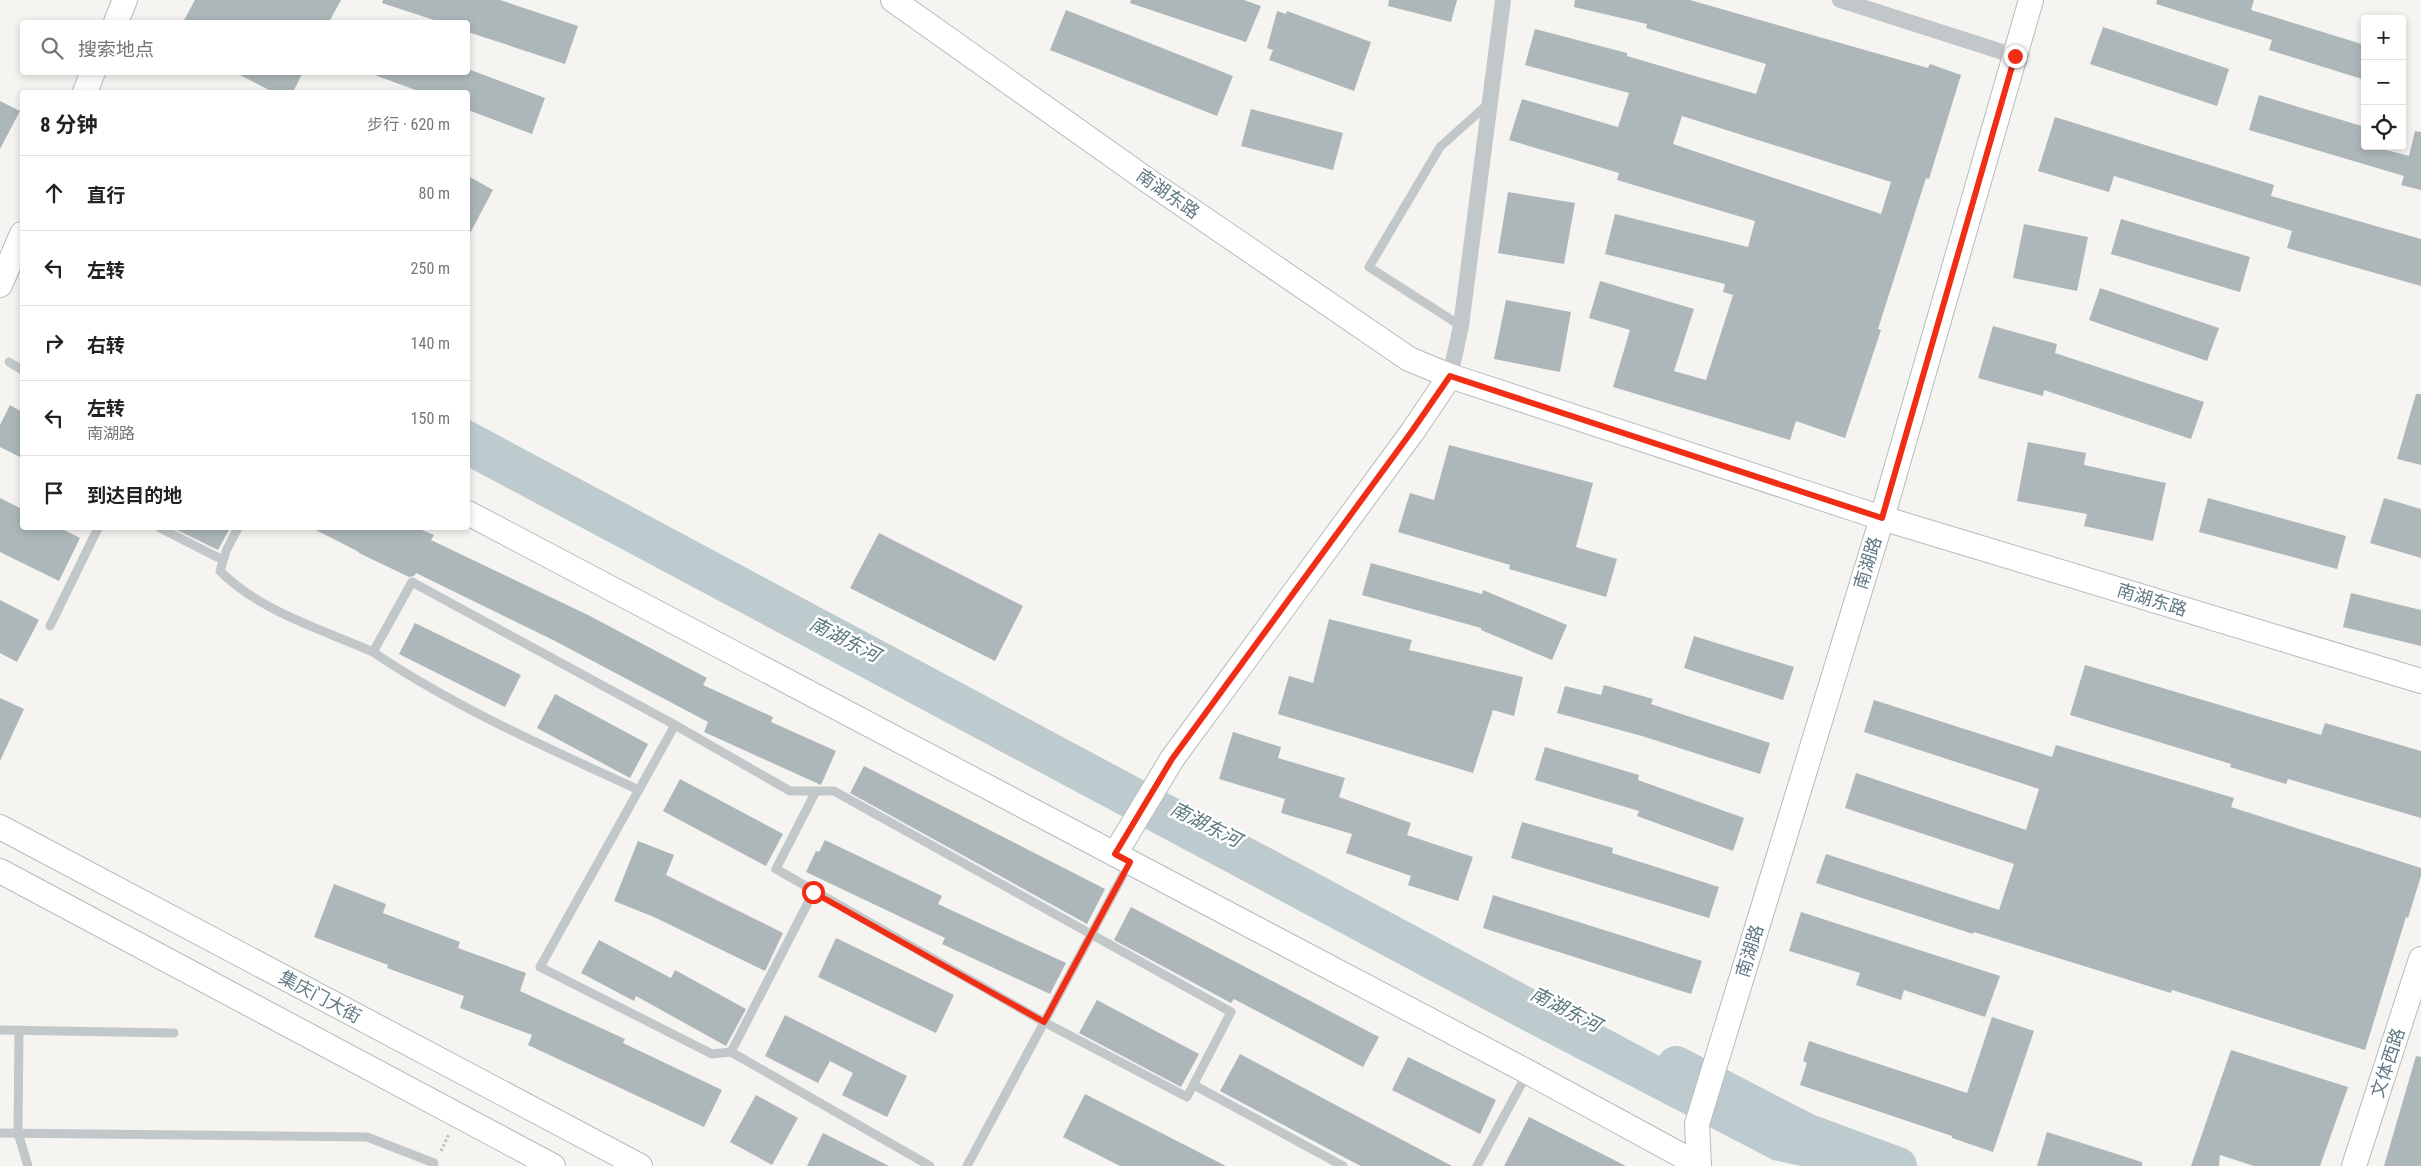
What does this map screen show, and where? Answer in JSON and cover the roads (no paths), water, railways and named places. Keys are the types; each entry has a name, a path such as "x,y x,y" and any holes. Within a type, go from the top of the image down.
{"street":[{"path":"117,20 126,0"},
{"name":"南湖东路","path":"893,0 1147,180 1409,359 1450,376 1882,518 2421,681"},
{"path":"1122,858 1141,813 1172,759 1412,431 1450,376 1461,326 1503,0"},
{"path":"1840,0 2015,56"},
{"name":"南湖路","path":"1700,1166 1697,1124 1882,518 2031,0"},
{"path":"86,90 93,75"},
{"path":"0,285 16,266 20,245"},
{"path":"470,514 1528,1072 1700,1166"},
{"name":"集庆门大街","path":"0,828 640,1166"},
{"path":"0,871 553,1166"},
{"name":"文体西路","path":"2354,1166 2421,959"}],"lane":[{"path":"1461,326 1369,267 1440,147 1489,103"},
{"path":"9,362 20,369"},
{"path":"50,626 97,530"},
{"path":"164,530 223,560"},
{"path":"237,530 220,571 233,584 270,607 373,652 400,670 482,717 639,790"},
{"path":"373,652 412,582 675,725 790,792 816,792 834,792 1231,1012 1187,1098 1044,1022 776,870 816,792"},
{"path":"675,725 540,967 712,1054 731,1052 930,1166"},
{"path":"967,1166 1091,934 1122,858"},
{"path":"731,1052 813,892"},
{"path":"0,1030 174,1033"},
{"path":"19,1030 18,1133 28,1166"},
{"path":"1476,1166 1528,1072"},
{"path":"1194,1085 1343,1166"},
{"path":"0,1132 367,1137 434,1163"}],"water":[{"path":"470,420 1837,1151 1882,1166 1801,1166 1773,1160 1515,1026 470,468"}],"waterway":[{"name":"南湖东河","path":"1676,1065 1806,1132 1898,1166"}]}
